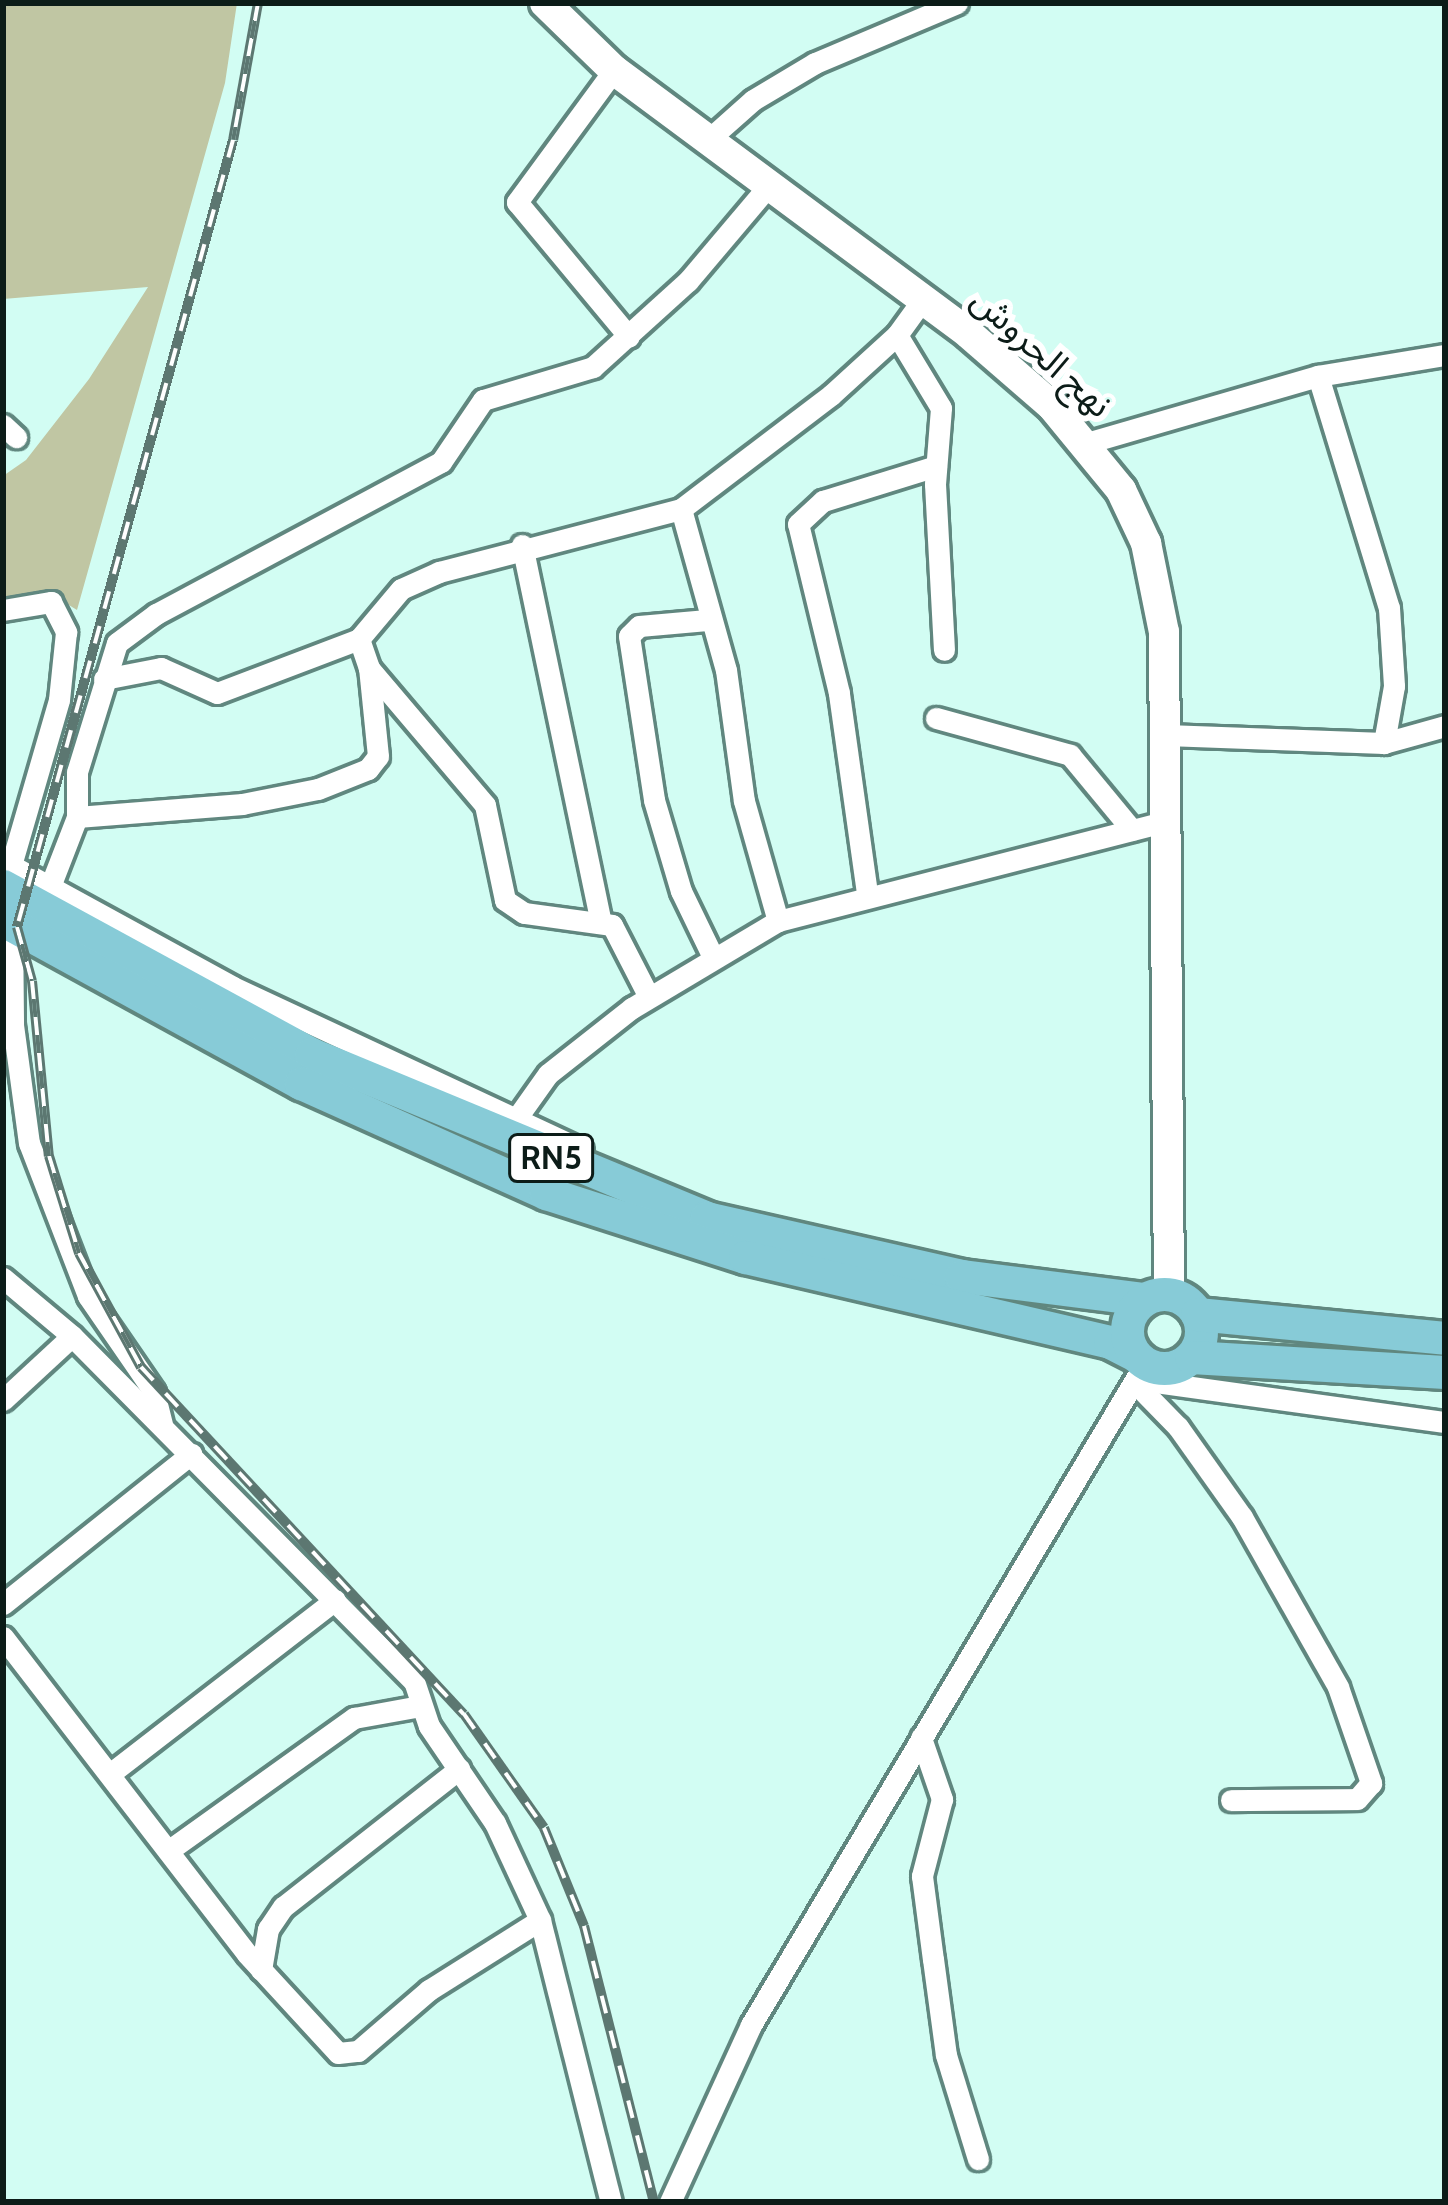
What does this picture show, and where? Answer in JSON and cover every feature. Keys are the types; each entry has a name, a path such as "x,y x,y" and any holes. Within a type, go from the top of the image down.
{"main road":[{"name":"RN5","path":"5,878 28,915 301,1083 546,1193 815,1276 1111,1342 1139,1371 1177,1366 1191,1357 1298,1358 1445,1372"},
{"name":"RN5","path":"28,915 417,1103 706,1218 962,1276 1445,1338"},
{"path":"1139,1371 1126,1331 1170,1302 1201,1336 1191,1357"}],"street":[{"name":"نهج الحروش","path":"545,3 614,70 923,299 1087,443 1121,490 1156,576 1166,735 1170,1302"},
{"path":"708,140 753,100 814,63 957,3"},
{"path":"614,70 517,202 629,337"},
{"path":"163,1426 154,1392 88,1297 34,1160 13,1025 28,915 77,818 72,796 116,643 156,614 441,462 483,400 572,379 629,337 769,185"},
{"path":"104,679 160,668 218,693 359,640 401,590 522,545 680,509 897,335 923,299"},
{"path":"897,335 941,408 937,466 944,650"},
{"path":"1087,443 1318,376 1445,355"},
{"path":"1318,376 1389,608 1394,686 1384,743"},
{"path":"867,892 839,693 797,531 823,502 937,466"},
{"path":"680,509 707,620 726,670 744,801 778,921"},
{"path":"522,545 600,918 624,941 649,997"},
{"path":"3,610 51,602 66,632 59,700 5,878"},
{"path":"707,620 639,626 629,636 654,800 681,891 712,955"},
{"path":"77,818 242,804 359,774 378,756 369,668 359,640"},
{"path":"369,668 485,805 511,906 600,918"},
{"path":"936,718 1070,755 1132,830"},
{"path":"1166,735 1384,743 1445,726"},
{"path":"516,1119 548,1074 649,997 712,955 778,921 867,892 1168,821"},
{"path":"28,915 233,987 664,1189 706,1218"},
{"path":"3,1278 72,1336 394,1657 495,1822 540,1920 611,2202"},
{"path":"3,1400 72,1336"},
{"path":"1139,1371 1445,1422"},
{"path":"670,2202 751,2025 1139,1371"},
{"path":"1139,1371 1242,1517 1338,1687 1371,1783 1357,1799 1232,1800"},
{"path":"3,1604 191,1454"},
{"path":"111,1774 335,1600"},
{"path":"3,1637 260,1970 329,2046 352,2054 429,1990 540,1920"},
{"path":"168,1851 354,1718 421,1706"},
{"path":"921,1738 942,1799 922,1876 938,1997 978,2159"},
{"path":"260,1970 268,1929 284,1907 459,1769"}],"green space":[{"path":"3,3 237,3 225,83 77,610 59,599 3,621 3,476 26,460 89,379 148,287 3,299"}],"railway":[{"path":"258,3 233,140 17,927 32,981 49,1156 79,1253 141,1367 464,1714 544,1828 584,1926 654,2202"}]}
